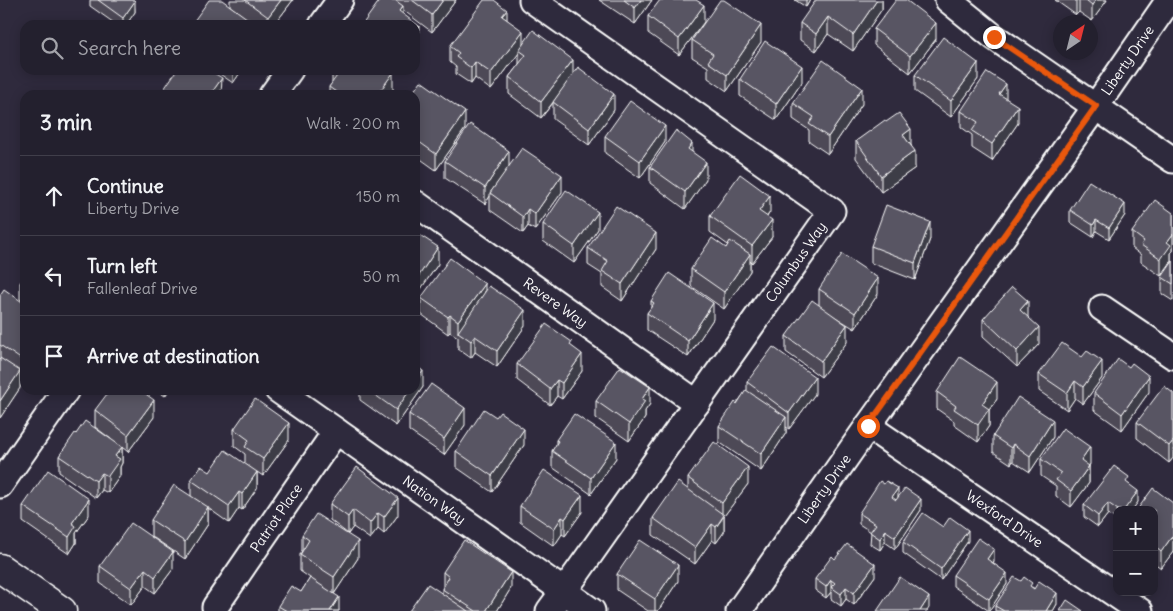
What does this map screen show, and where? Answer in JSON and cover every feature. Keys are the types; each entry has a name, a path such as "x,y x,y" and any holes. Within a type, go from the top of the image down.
{"main road":[{"path":"0,568 62,611"}],"street":[{"path":"326,20 340,0"},
{"name":"Columbus Way","path":"532,0 832,211 549,611"},
{"path":"948,0 994,37 1173,160"},
{"name":"Liberty Drive","path":"739,611 1169,0"},
{"path":"276,90 286,75"},
{"name":"Revere Way","path":"420,207 697,403"},
{"path":"1102,308 1173,356"},
{"path":"0,484 62,395"},
{"name":"Nation Way","path":"285,395 592,611"},
{"name":"Wexford Drive","path":"868,426 1140,611"},
{"name":"Patriot Place","path":"215,606 336,431"}],"building":[{"path":"98,0 134,0 135,1 123,18"},
{"path":"209,0 222,0 250,20 195,20"},
{"path":"245,0 281,0 268,17"},
{"path":"380,0 395,0 403,6 399,11 411,20 366,20"},
{"path":"412,0 443,0 432,15"},
{"path":"484,0 494,0 507,10 502,16 523,31 491,73 475,62 471,68 456,57 459,53 450,46"},
{"path":"624,0 641,0 635,8"},
{"path":"660,0 696,0 704,5 679,39 648,16"},
{"path":"720,0 724,0 761,25 727,75 708,62 713,54 692,40"},
{"path":"816,0 877,0 853,35 828,17 816,34 800,23"},
{"path":"896,0 906,0 936,23 910,56 874,29"},
{"path":"1086,0 1096,0 1092,5"},
{"path":"533,30 573,60 541,102 509,77 526,55 519,50"},
{"path":"943,37 978,63 951,101 915,75"},
{"path":"765,41 802,66 776,104 740,79"},
{"path":"823,60 862,88 828,137 809,124 814,117 793,103"},
{"path":"578,67 614,94 589,129 553,102"},
{"path":"987,72 1006,84 999,94 1018,106 992,144 972,131 978,122 961,111"},
{"path":"174,75 217,75 222,78 214,90 163,90"},
{"path":"338,75 392,75 381,90 333,90 329,87"},
{"path":"421,81 465,112 436,154 420,143 420,90 415,90"},
{"path":"630,101 665,126 640,161 605,136"},
{"path":"899,113 911,129 903,135 915,151 881,176 856,141 885,120 886,122"},
{"path":"470,124 509,151 485,188 445,161"},
{"path":"676,130 692,143 688,149 706,162 685,192 650,167"},
{"path":"522,148 562,175 535,214 528,209 523,217 490,193"},
{"path":"740,174 770,196 759,211 772,220 752,246 710,216"},
{"path":"1089,181 1125,204 1109,228 1096,220 1093,225 1070,210"},
{"path":"566,190 598,212 574,246 543,224"},
{"path":"1155,200 1173,213 1173,234 1167,242 1171,245 1161,259 1141,245 1144,241 1132,232"},
{"path":"886,205 930,222 915,263 871,246"},
{"path":"616,206 656,233 622,284 602,271 608,261 588,248"},
{"path":"420,235 438,247 420,274"},
{"path":"712,238 726,248 730,241 750,254 724,292 691,269"},
{"path":"842,254 878,278 855,313 819,289"},
{"path":"450,258 485,284 458,321 450,315 448,317 421,298"},
{"path":"1173,261 1173,284 1162,277"},
{"path":"669,273 713,303 688,341 647,313 654,303 651,301"},
{"path":"489,286 525,310 497,351 475,336 471,341 458,332"},
{"path":"1012,287 1028,301 1020,310 1039,327 1017,351 983,319"},
{"path":"4,289 20,300 20,359 0,345 0,295"},
{"path":"812,300 847,325 821,361 786,336"},
{"path":"546,324 572,342 570,345 582,354 562,383 557,380 550,389 517,364"},
{"path":"1062,343 1082,357 1087,351 1102,361 1083,387 1075,381 1067,393 1039,374"},
{"path":"773,347 815,377 789,413 747,382"},
{"path":"960,357 997,382 982,404 989,409 978,425 954,409 956,406 937,392"},
{"path":"0,358 20,371 0,401"},
{"path":"1118,359 1129,367 1132,363 1149,376 1122,414 1094,393"},
{"path":"620,367 650,387 642,399 645,401 629,424 596,401"},
{"path":"431,384 465,408 444,439 409,414"},
{"path":"1164,386 1173,393 1173,441 1169,446 1137,422"},
{"path":"746,390 786,417 761,454 719,426 735,402 737,404"},
{"path":"106,395 147,395 154,400 128,435 95,410"},
{"path":"375,395 406,395 396,410"},
{"path":"1018,397 1053,420 1030,456 1013,444 1011,448 993,436"},
{"path":"255,399 289,423 263,459 245,447 249,440 234,429"},
{"path":"484,409 496,417 500,412 524,429 492,476 456,451"},
{"path":"574,414 616,442 591,478 552,451 558,441 556,440"},
{"path":"85,421 122,447 115,456 120,459 108,476 102,473 96,481 59,456"},
{"path":"1063,428 1090,447 1081,460 1089,466 1071,491 1056,480 1061,473 1041,459"},
{"path":"714,442 748,467 722,503 688,478"},
{"path":"225,450 257,472 242,494 239,492 229,506 191,480 201,466 210,472"},
{"path":"1114,466 1129,477 1126,482 1138,491 1127,506 1113,506 1108,503 1098,516 1084,505"},
{"path":"357,467 398,498 384,517 378,513 370,523 353,510 348,517 330,504"},
{"path":"48,470 89,499 72,523 76,526 69,537 23,506"},
{"path":"544,470 582,495 565,519 562,517 554,529 520,506"},
{"path":"880,481 884,484 886,481 898,488 892,497 896,500 905,488 921,499 895,537 885,530 880,539 870,532 876,524 859,513"},
{"path":"678,482 724,515 716,527 712,524 695,548 653,518"},
{"path":"174,485 208,507 185,542 151,520"},
{"path":"1153,488 1173,503 1173,535 1161,552 1158,549 1158,506 1140,506"},
{"path":"923,513 943,527 950,517 968,530 941,569 903,542"},
{"path":"316,514 358,541 334,577 300,555 309,540 302,535"},
{"path":"131,523 173,552 155,577 145,569 131,588 100,566"},
{"path":"978,538 994,549 987,559 1007,573 989,599 953,575"},
{"path":"464,540 511,572 486,611 476,611 442,589 449,577 443,572"},
{"path":"640,540 678,565 655,599 617,574"},
{"path":"847,544 875,564 854,593 846,587 841,594 831,587 835,583 831,580 826,587 815,579 832,556 835,559"},
{"path":"900,577 929,597 920,611 877,611"},
{"path":"1014,577 1021,581 1024,577 1032,583 1030,586 1034,589 1039,581 1057,593 1046,611 1004,611 995,606"},
{"path":"310,578 339,597 330,611 287,611 278,606 291,586 301,592"},
{"path":"428,584 468,611 409,611"},
{"path":"1067,600 1083,611 1060,611"}],"route":[{"path":"868,426 1096,106 994,37"}]}
